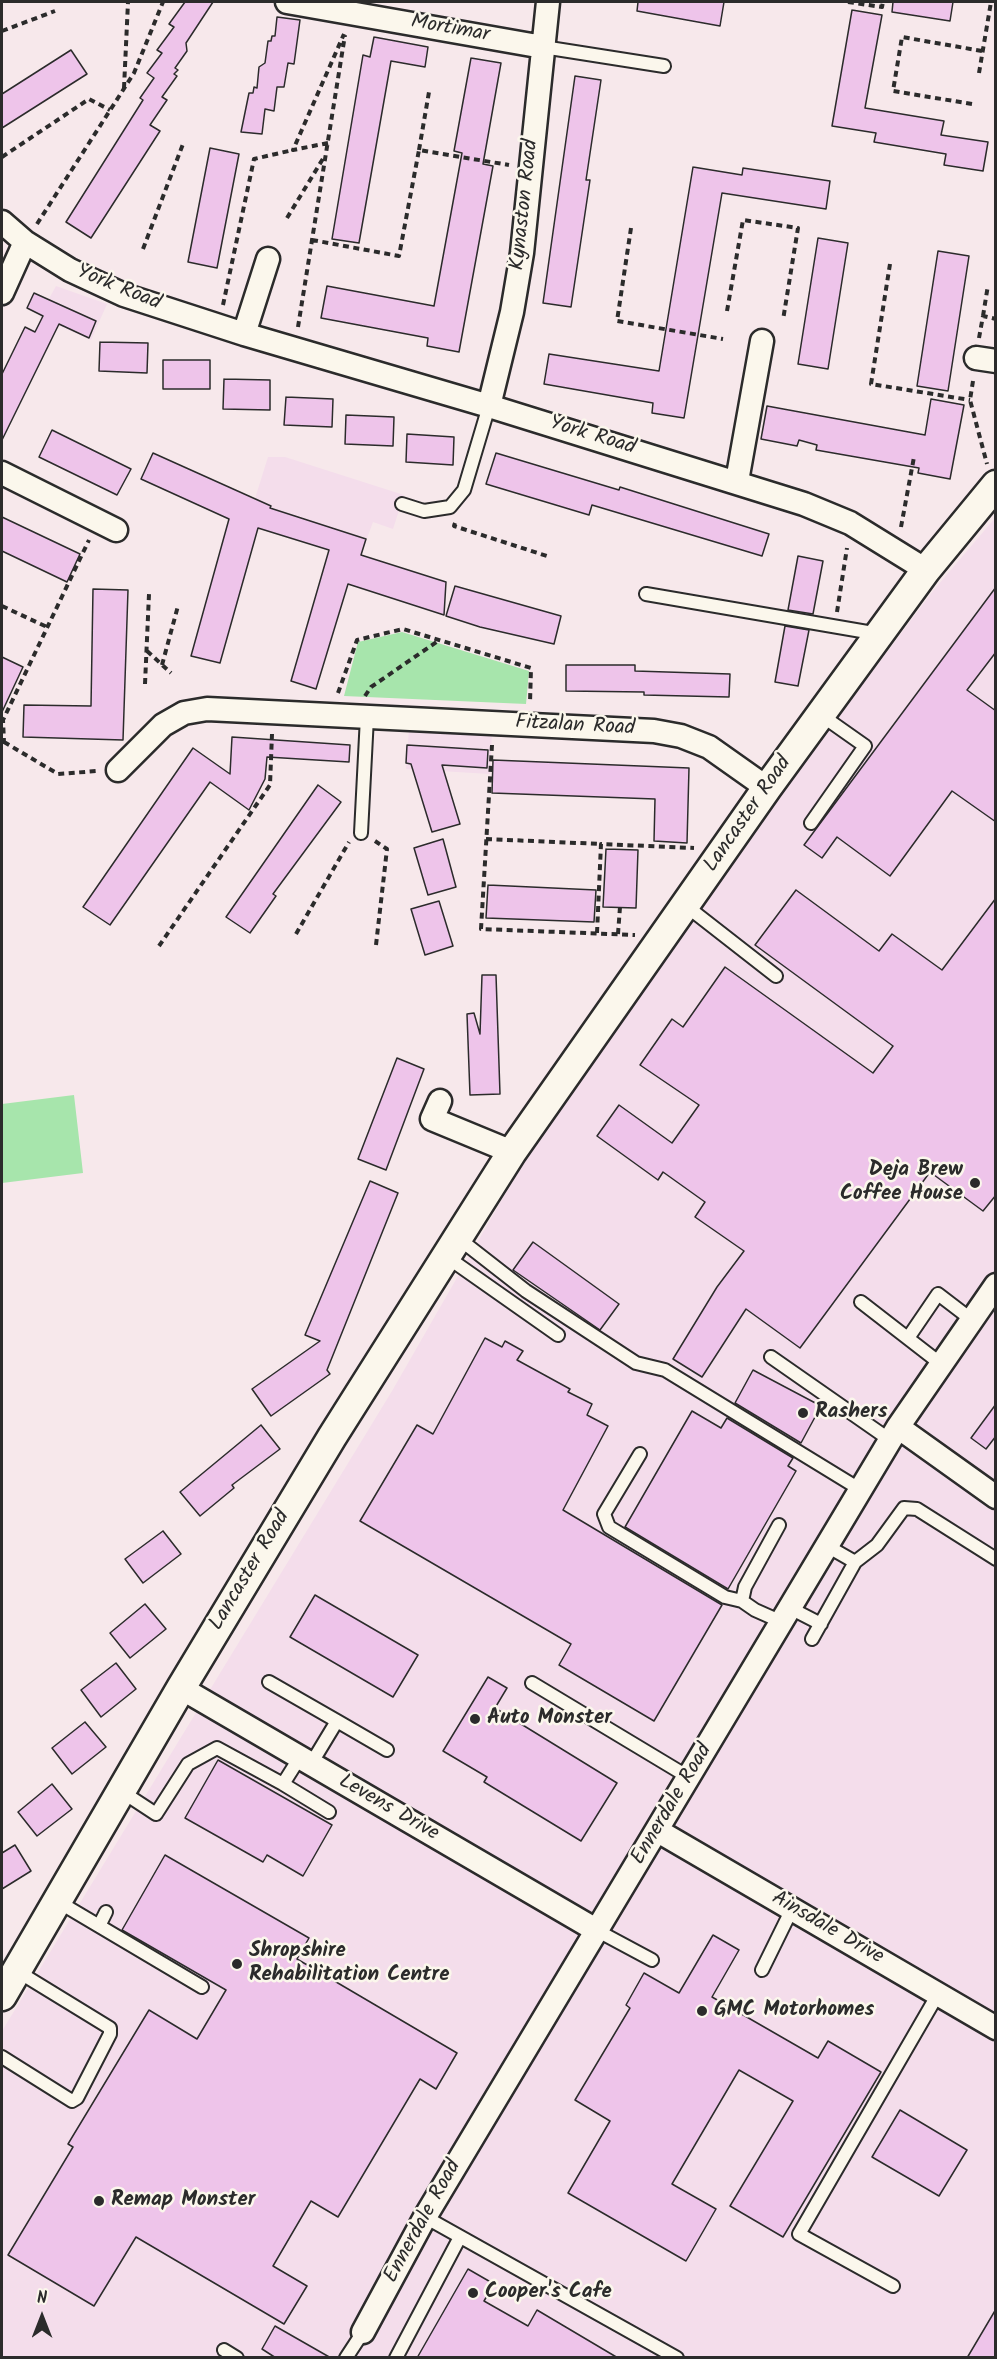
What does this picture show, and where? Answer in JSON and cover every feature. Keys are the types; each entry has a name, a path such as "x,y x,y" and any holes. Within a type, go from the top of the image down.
{"street":[{"name":"Mortimar","path":"287,2 543,47"},
{"name":"Kynaston Road","path":"489,406 512,312 522,253 548,2"},
{"name":"York Road","path":"2,222 25,242 70,270 124,295 244,334 737,481 850,523 926,570"},
{"path":"2,293 25,242"},
{"path":"244,334 268,259"},
{"path":"737,481 762,341"},
{"path":"2,473 107,525"},
{"name":"Lancaster Road","path":"2,1996 9,1965 57,1901 181,1688 332,1437 512,1152 767,788 926,570 995,487"},
{"name":"Fitzalan Road","path":"118,770 163,725 184,713 207,709 654,731 681,736 709,747 767,788"},
{"path":"440,1101 432,1119 512,1152"},
{"name":"Ennerdale Road","path":"363,2332 425,2217 894,1434 996,1285"},
{"path":"894,1434 996,1497"},
{"name":"Levens Drive","path":"181,1688 596,1930"},
{"name":"Ainsdale Drive","path":"658,1831 996,2028"}],"lane":[{"path":"543,47 664,66"},
{"path":"402,504 424,511 450,507 464,490 489,406"},
{"path":"646,594 880,634"},
{"path":"812,822 865,746 821,715"},
{"path":"361,833 363,717"},
{"path":"685,905 776,976"},
{"path":"453,1248 558,1335"},
{"path":"453,1248 526,1291 636,1363 665,1370 861,1490"},
{"path":"908,1338 938,1294 972,1320"},
{"path":"861,1302 941,1364"},
{"path":"771,1357 894,1434"},
{"path":"640,1454 604,1514 609,1527 725,1597 742,1601 755,1610 820,1624"},
{"path":"812,1639 855,1562 877,1545 904,1508 917,1509 996,1558"},
{"path":"742,1601 745,1587 779,1525"},
{"path":"827,1546 855,1562"},
{"path":"270,1682 387,1750"},
{"path":"532,1683 690,1778"},
{"path":"283,1784 337,1721"},
{"path":"121,1791 156,1814 188,1764 217,1748 329,1812"},
{"path":"57,1901 202,1987"},
{"path":"762,1970 792,1909"},
{"path":"99,1926 106,1912"},
{"path":"596,1930 652,1960"},
{"path":"2,2057 72,2101 77,2098 110,2034 110,2028 9,1965"},
{"path":"893,2286 799,2234 938,1994"},
{"path":"425,2217 677,2358"},
{"path":"396,2358 460,2236"},
{"path":"346,2358 363,2332"},
{"path":"224,2350 237,2358"}],"path":[{"path":"124,88 128,2"},
{"path":"25,242 124,88 148,42 163,2"},
{"path":"848,2 882,7 883,2"},
{"path":"979,72 991,2"},
{"path":"2,31 55,11"},
{"path":"293,150 346,28 295,349"},
{"path":"972,104 893,91 902,37 982,51"},
{"path":"312,240 399,256 429,92"},
{"path":"2,157 89,99 110,110"},
{"path":"218,326 254,159 328,143"},
{"path":"143,249 183,144"},
{"path":"419,150 530,168"},
{"path":"287,218 326,154"},
{"path":"727,311 743,220 798,228 783,320"},
{"path":"631,228 617,321 723,339"},
{"path":"890,264 871,384 970,400"},
{"path":"988,285 983,316 986,359 970,400 995,487"},
{"path":"983,316 996,319"},
{"path":"896,552 914,457"},
{"path":"464,490 454,526 550,557"},
{"path":"107,525 47,627 2,720 3,742 58,774 118,770"},
{"path":"145,684 149,594"},
{"path":"2,606 47,627"},
{"path":"162,665 178,606"},
{"path":"330,714 357,640 403,629 531,668 529,725"},
{"path":"363,717 364,697 371,687 438,640"},
{"path":"146,651 171,672"},
{"path":"159,946 270,785 273,712"},
{"path":"493,724 481,929 663,936"},
{"path":"296,934 346,844 361,833 387,849 376,945"},
{"path":"486,839 692,847 715,862"},
{"path":"597,933 601,844"},
{"path":"618,934 620,907"}],"shaded area":[{"path":"56,286 107,304 91,340 39,317"},
{"path":"268,457 285,457 404,495 393,529 373,522 359,560 247,524"},
{"path":"995,518 995,2357 2,2357 2,2031 392,1391 524,1161 781,793 933,591"},
{"path":"409,729 492,733 490,774 406,769"}],"green space":[{"path":"402,632 529,671 526,704 344,696 358,642"},
{"path":"74,1095 83,1173 2,1183 2,1104"}],"building":[{"path":"185,2 213,2 186,43 187,51 175,68 178,70 174,74 177,76 162,97 167,100 150,125 160,131 91,238 66,222 143,100 140,98 154,78 147,73 162,53 157,50 174,27 169,24"},
{"path":"638,2 724,2 720,26 637,11"},
{"path":"893,2 953,2 950,21 892,12"},
{"path":"852,10 882,15 865,108 944,121 941,135 988,142 983,171 944,165 946,154 874,142 876,133 832,126"},
{"path":"277,17 300,20 294,64 288,63 284,87 277,87 274,111 265,109 262,134 241,132 249,93 253,93 254,87 257,88 259,67 265,63 268,41 275,36"},
{"path":"374,37 428,47 425,67 391,61 359,243 332,239 363,55 370,57"},
{"path":"71,50 87,74 2,128 2,94"},
{"path":"471,58 501,63 483,164 493,166 459,352 427,346 428,338 321,318 327,286 434,306 462,153 454,151"},
{"path":"575,76 601,80 586,180 590,180 571,307 543,303"},
{"path":"210,148 239,154 217,268 188,262"},
{"path":"693,167 742,175 743,168 830,181 826,209 722,193 684,418 652,413 653,403 544,384 549,354 659,371"},
{"path":"818,238 848,243 828,369 798,364"},
{"path":"938,251 969,256 948,391 917,386"},
{"path":"34,293 96,321 89,338 59,324 2,440 2,374 25,327 35,332 43,316 27,308"},
{"path":"100,342 148,343 147,373 99,371"},
{"path":"163,360 210,360 210,389 163,389"},
{"path":"224,379 270,380 270,410 223,409"},
{"path":"286,397 333,399 332,427 284,425"},
{"path":"931,399 964,405 950,479 918,473 919,468 816,450 817,445 799,440 797,446 761,439 767,406 925,435"},
{"path":"346,415 394,417 393,446 345,444"},
{"path":"52,430 131,469 117,495 39,457"},
{"path":"407,434 454,437 453,465 406,462"},
{"path":"153,453 271,506 270,508 366,539 361,555 446,582 444,615 348,584 316,689 291,681 329,550 258,528 220,663 191,656 229,519 141,479"},
{"path":"496,453 619,490 620,487 769,534 762,556 592,505 589,515 486,484"},
{"path":"2,517 80,554 67,582 2,551"},
{"path":"798,556 823,561 813,614 788,610"},
{"path":"455,586 561,616 554,644 480,627 446,616"},
{"path":"996,587 996,652 967,690 996,711 996,822 952,791 890,876 837,837 822,858 804,845"},
{"path":"93,589 128,590 123,740 23,737 24,705 91,706"},
{"path":"785,626 809,630 798,686 775,682"},
{"path":"2,657 23,667 2,712"},
{"path":"566,665 635,665 635,671 730,674 729,697 644,695 644,692 566,691"},
{"path":"232,737 350,745 349,762 267,757 265,779 249,810 210,782 110,925 83,907 193,748 230,774"},
{"path":"407,745 488,750 487,768 442,765 460,824 432,832 411,764 406,763"},
{"path":"493,760 689,768 687,843 654,841 655,799 492,793"},
{"path":"318,785 341,802 273,894 276,896 250,933 226,917"},
{"path":"443,839 456,887 428,895 414,848"},
{"path":"606,849 638,850 636,908 603,907"},
{"path":"488,885 596,890 594,922 486,918"},
{"path":"796,890 879,951 892,934 942,970 996,898 996,1195 983,1211 930,1172 800,1348 746,1309 702,1377 673,1359 717,1287 744,1251 695,1217 705,1202 663,1172 658,1180 597,1136 619,1105 672,1143 699,1105 640,1065 672,1019 683,1027 725,967 873,1073 893,1046 755,945"},
{"path":"439,901 453,946 425,955 411,909"},
{"path":"482,975 496,975 500,1094 470,1095 467,1014 474,1013 480,1034"},
{"path":"397,1058 424,1069 386,1170 358,1159"},
{"path":"370,1181 398,1193 327,1370 330,1374 271,1416 252,1389 320,1341 305,1335"},
{"path":"533,1242 619,1304 600,1330 513,1270"},
{"path":"485,1338 502,1347 505,1341 523,1351 517,1360 570,1389 568,1392 592,1404 587,1415 608,1426 563,1510 722,1605 654,1721 559,1665 571,1644 360,1521 417,1425 433,1434"},
{"path":"753,1370 821,1406 801,1443 735,1403"},
{"path":"996,1404 996,1436 986,1449 971,1438"},
{"path":"692,1411 721,1428 727,1418 793,1458 788,1466 796,1471 728,1589 625,1527"},
{"path":"261,1425 280,1449 232,1485 234,1488 200,1516 180,1492"},
{"path":"163,1531 181,1554 143,1583 125,1559"},
{"path":"315,1595 418,1655 393,1697 290,1637"},
{"path":"145,1604 166,1629 130,1658 110,1633"},
{"path":"116,1663 136,1689 101,1717 81,1690"},
{"path":"488,1677 507,1688 495,1708 617,1783 581,1841 484,1782 487,1777 443,1751"},
{"path":"85,1722 106,1747 72,1774 52,1748"},
{"path":"218,1760 332,1825 303,1876 267,1855 263,1862 185,1818"},
{"path":"52,1784 72,1809 37,1836 18,1812"},
{"path":"15,1845 31,1871 2,1889 2,1853"},
{"path":"165,1855 309,1938 297,1959 457,2053 436,2089 420,2079 338,2217 311,2201 273,2266 307,2286 284,2324 136,2237 94,2306 8,2255 73,2147 68,2144 149,2010 197,2039 226,1990 122,1930"},
{"path":"713,1935 739,1950 712,1997 818,2058 828,2041 881,2072 783,2237 730,2206 793,2101 739,2070 672,2184 716,2209 686,2261 568,2193 610,2121 575,2100 630,2008 626,2005 644,1973 679,1993"},
{"path":"900,2110 967,2150 939,2196 872,2157"},
{"path":"468,2269 494,2284 484,2301 528,2326 537,2310 618,2358 417,2358"},
{"path":"996,2309 996,2358 967,2358"},
{"path":"275,2326 331,2358 276,2358 262,2349"}],"place":[{"name":"Deja Brew Coffee House","path":"975,1183"},
{"name":"Rashers","path":"803,1413"},
{"name":"Auto Monster","path":"475,1719"},
{"name":"Shropshire Rehabilitation Centre","path":"237,1964"},
{"name":"GMC Motorhomes","path":"702,2011"},
{"name":"Remap Monster","path":"99,2201"},
{"name":"Cooper's Cafe","path":"473,2293"}]}
